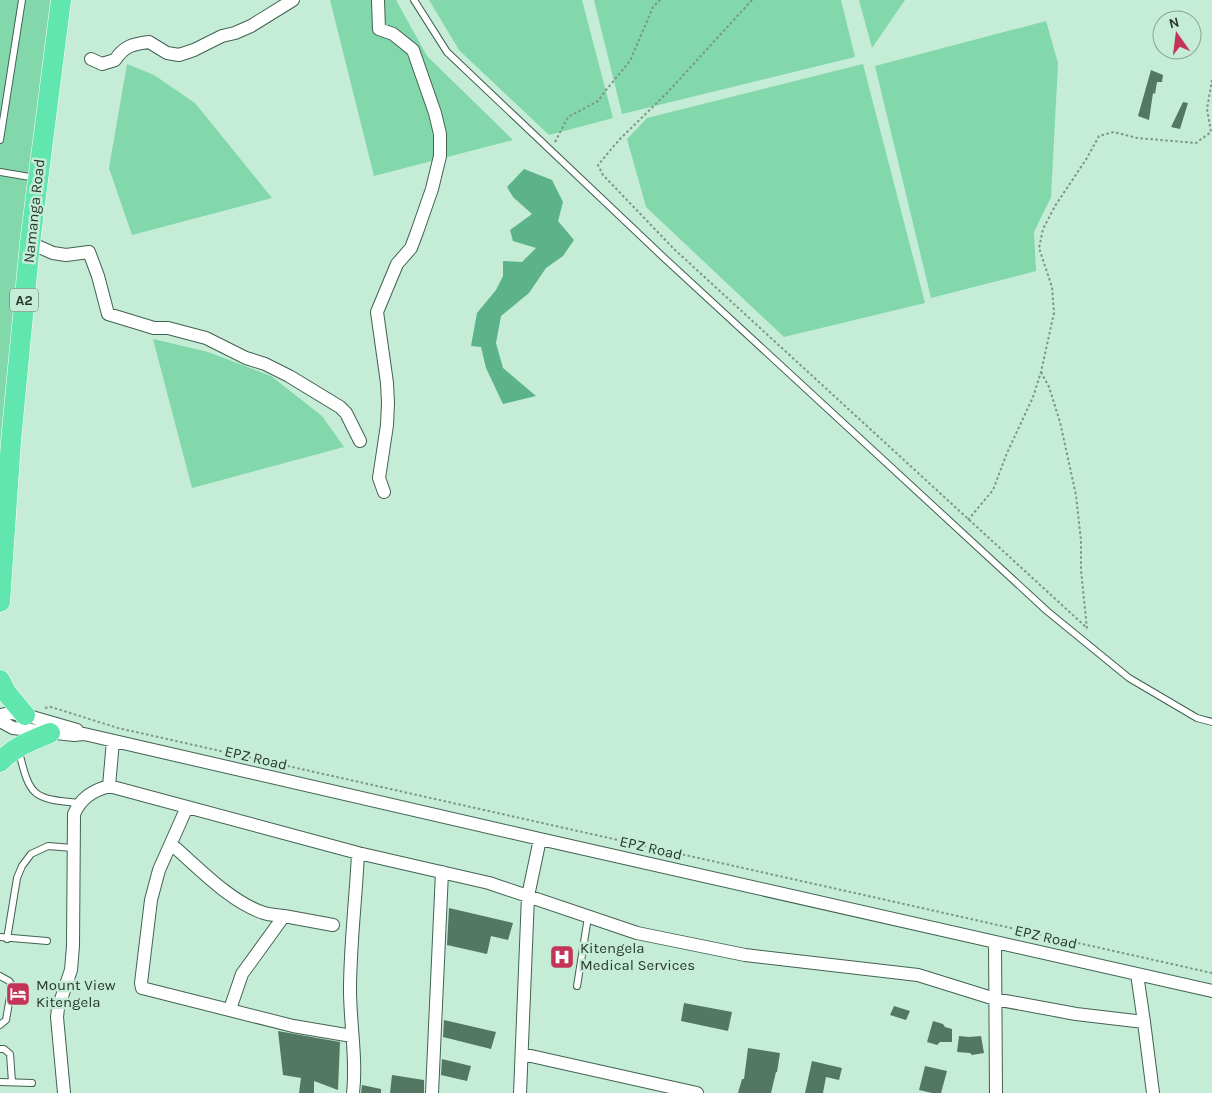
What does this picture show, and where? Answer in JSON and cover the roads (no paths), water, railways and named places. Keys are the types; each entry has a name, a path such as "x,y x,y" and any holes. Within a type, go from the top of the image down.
{"highway":[{"name":"Namanga Road","path":"0,602 11,441 30,242 61,0"},
{"path":"0,680 6,692 25,715"},
{"path":"0,762 6,755 50,732"}],"street":[{"path":"91,59 102,64 115,60 121,51 131,45 149,42 167,53 179,55 222,36 251,26 293,0"},
{"path":"378,0 379,30 393,34 413,50 440,134 440,156 432,189 411,248 397,264 378,312 388,403 387,425 379,478 384,492"},
{"path":"30,242 52,253 66,255 89,252 98,276 108,314 154,328 168,328 206,338 246,358 289,376 340,407 346,413 360,441"},
{"name":"EPZ Road","path":"0,715 11,713 25,715 75,728 84,734"},
{"name":"EPZ Road","path":"0,721 13,728 74,735 84,734 1212,991"},
{"path":"109,786 113,741"},
{"path":"64,1093 57,1017 58,1008 71,970 73,946 74,814 79,803 86,796 109,786 358,853 489,883 637,933 745,955 918,975 995,1000 1076,1014 1144,1022"},
{"path":"187,807 159,870 151,900 142,986 145,990 230,1009 293,1026 352,1036"},
{"path":"520,1093 528,896 540,839"},
{"path":"170,844 230,894 266,914 333,925"},
{"path":"353,1093 355,1063 350,988 358,853"},
{"path":"432,1093 442,872"},
{"path":"230,1009 242,974 284,916"},
{"path":"996,942 996,1093"},
{"path":"1137,974 1153,1093"},
{"path":"522,1054 697,1093"}],"lane":[{"path":"0,140 22,0"},
{"path":"414,0 446,52 676,269 1047,611 1129,678 1197,718 1212,722"},
{"path":"0,172 37,179"},
{"path":"18,748 28,785 34,792 52,800 79,803"},
{"path":"47,941 4,938 17,878 31,854 48,846 74,848"},
{"path":"577,986 588,917"},
{"path":"0,976 9,980 12,985 6,1020 0,1025"},
{"path":"0,1049 4,1049 10,1054 12,1082"},
{"path":"0,1082 32,1083"}],"place":[{"name":"Kitengela Medical Services","path":"562,957"},
{"name":"Mount View Kitengela","path":"18,994"}]}
